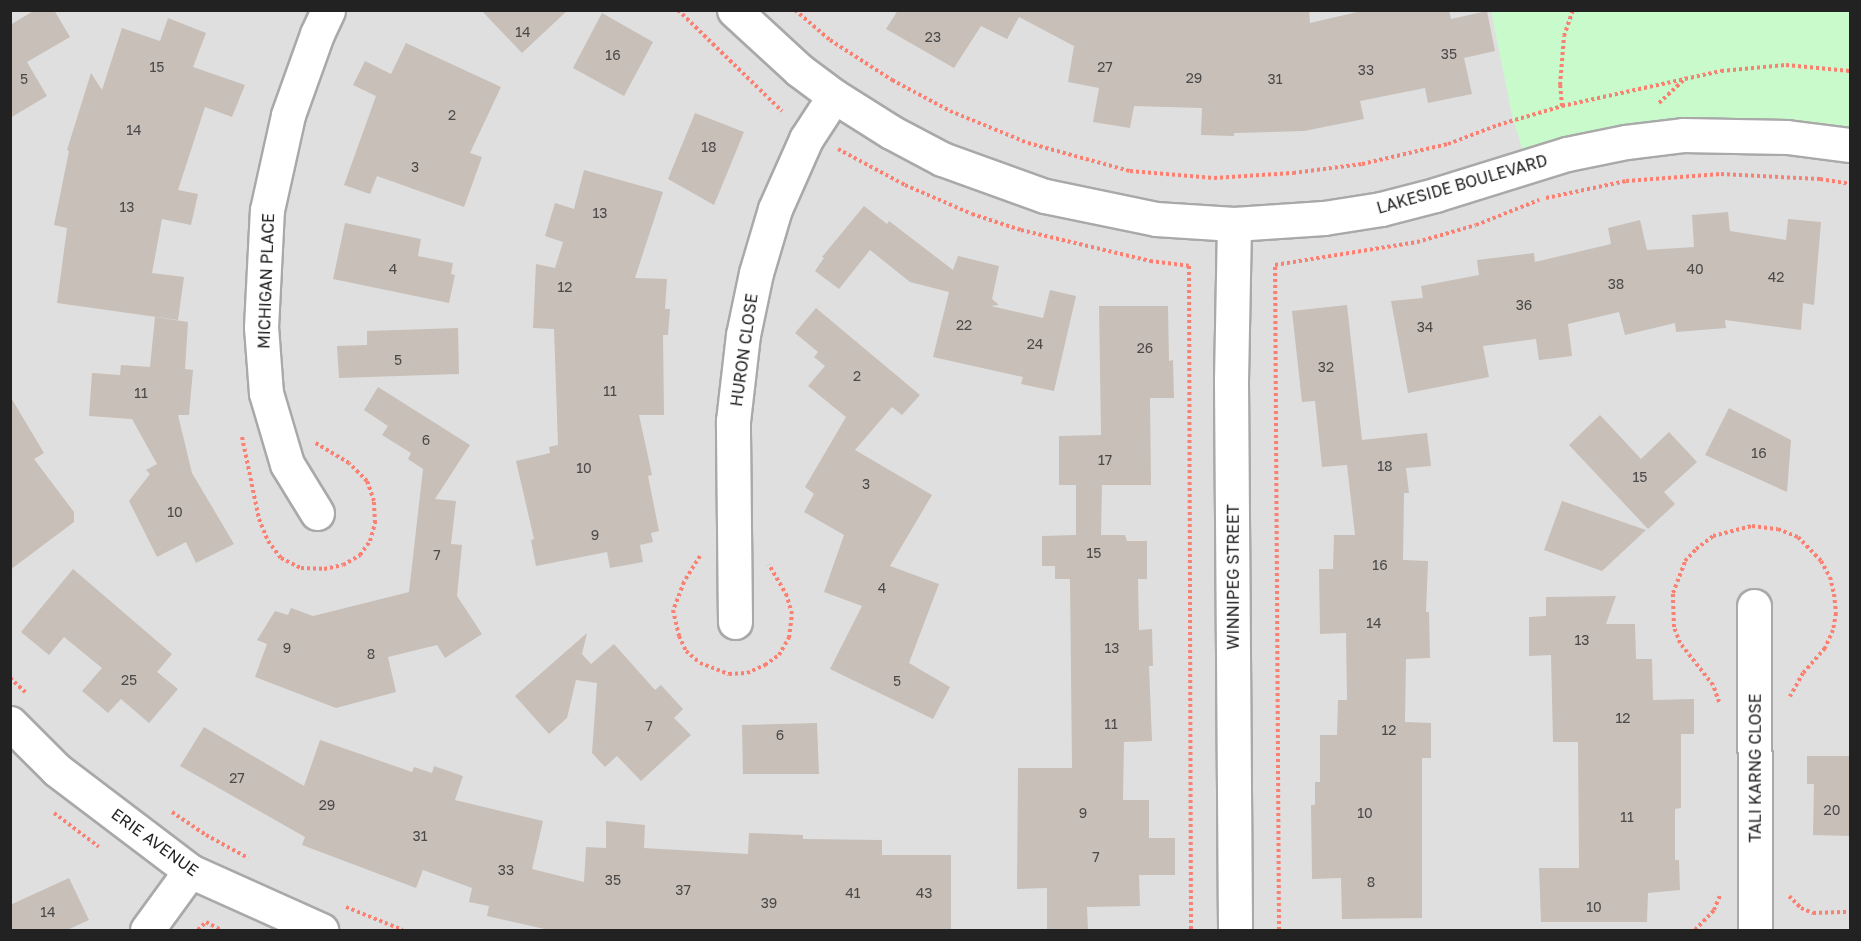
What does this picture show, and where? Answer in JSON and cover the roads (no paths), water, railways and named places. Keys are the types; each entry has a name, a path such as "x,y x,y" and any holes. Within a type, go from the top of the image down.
{"street":[{"name":"MICHIGAN PLACE","path":"317,513 287,464 266,393 261,327 263,261 269,199 288,115 328,10"},
{"name":"LAKESIDE BOULEVARD","path":"734,10 791,63 834,96 891,132 942,159 1045,196 1156,219 1234,224 1324,218 1381,208 1567,154 1626,142 1722,134 1787,136 1851,145"},
{"name":"HURON CLOSE","path":"735,622 733,421 743,335 756,273 775,208 806,139 834,96"},
{"name":"WINNIPEG STREET","path":"1234,224 1231,381 1235,930"},
{"name":"TALI KARNG CLOSE","path":"1754,606 1755,930"},
{"name":"ERIE AVENUE","path":"10,723 57,770 190,871 321,930"},
{"path":"147,930 190,871"}]}
